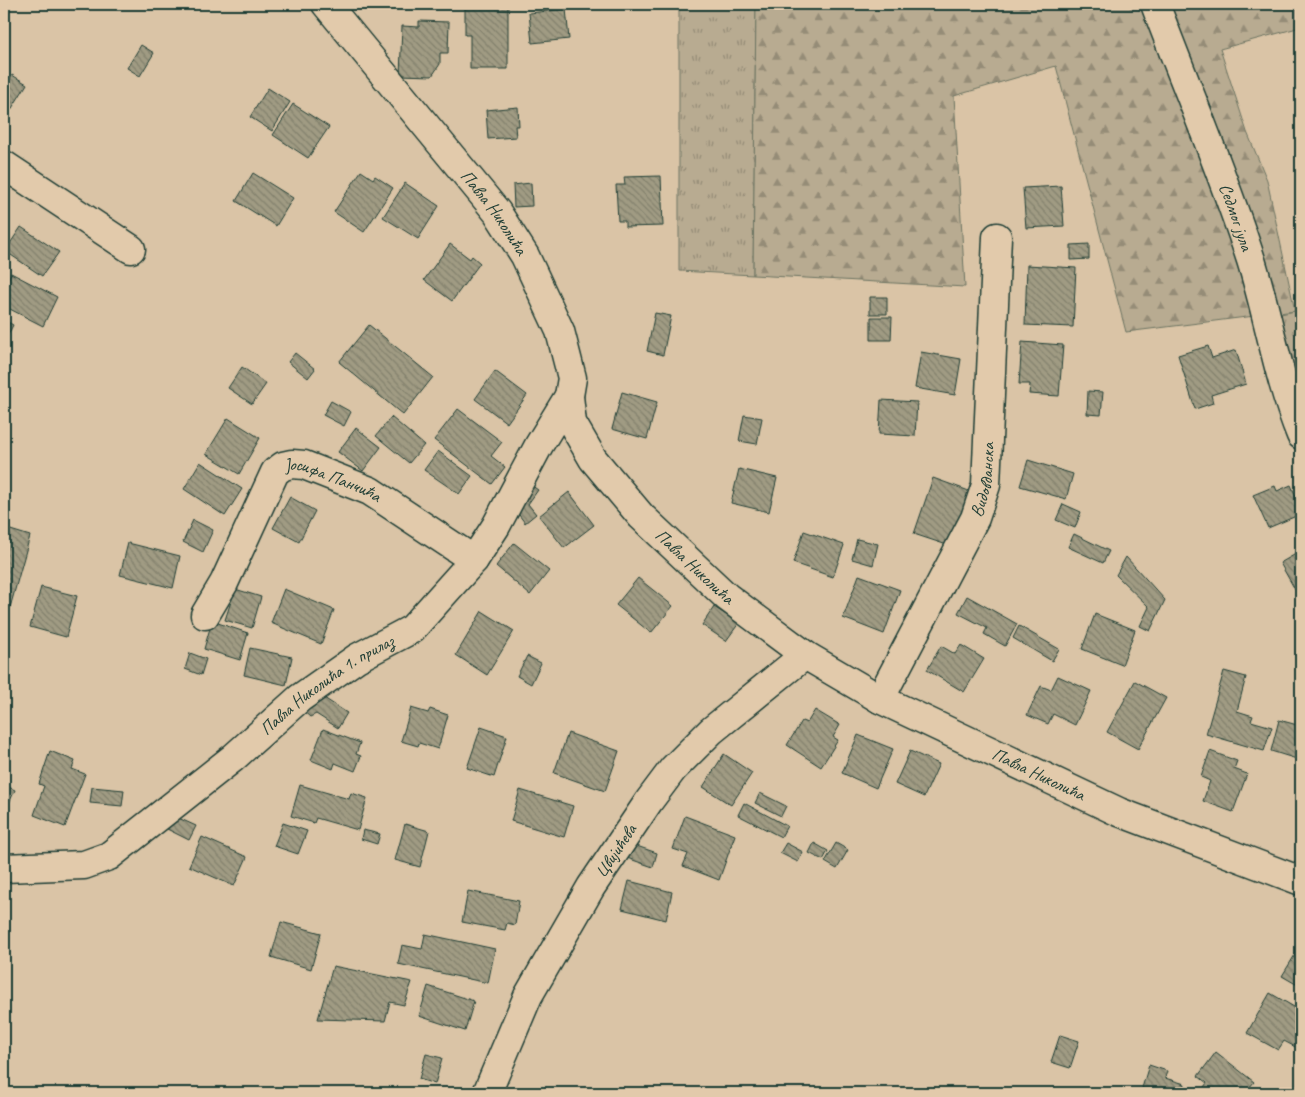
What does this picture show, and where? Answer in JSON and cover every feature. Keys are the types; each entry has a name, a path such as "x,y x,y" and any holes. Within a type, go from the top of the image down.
{"street":[{"name":"Павла Николића","path":"326,4 497,212 525,256 560,331 572,378 569,396 572,423 593,459 624,497 727,597 805,655 880,699 1119,812 1301,881"},
{"name":"Седмог јула","path":"1154,4 1217,161 1234,210 1251,262 1288,401 1301,435"},
{"path":"4,165 131,249"},
{"name":"Видовданска","path":"880,699 975,518 986,485 997,237"},
{"name":"Павла Николића 1. прилаз","path":"4,868 84,865 109,856 233,758 300,698 358,658 412,629 474,560 496,526 539,445 569,396"},
{"name":"Јосифа Панчића","path":"205,615 224,583 275,472 283,466 292,464 314,468 370,492 474,560"},
{"name":"Цвијићева","path":"487,1093 528,996 591,887 649,801 673,769 711,731 805,655"}],"green space":[{"path":"679,4 756,4 753,275 679,271"},
{"path":"756,4 1190,4 1192,9 1209,4 1301,4 1301,27 1220,49 1247,132 1267,180 1295,311 1126,332 1056,66 954,96 965,287 753,275"},
{"path":"1295,311 1301,334 1301,397 1276,315"}],"building":[{"path":"465,4 508,4 508,69 470,69 470,35 465,35"},
{"path":"566,9 569,39 532,43 529,13"},
{"path":"419,21 449,22 448,53 440,53 440,64 432,76 400,75 402,26 419,27"},
{"path":"141,45 154,53 140,76 127,68"},
{"path":"12,75 27,84 4,121 4,89"},
{"path":"268,88 290,102 272,131 250,117"},
{"path":"293,104 329,127 308,158 273,135"},
{"path":"518,107 519,126 515,126 516,137 488,139 486,110"},
{"path":"361,171 373,179 375,176 393,188 364,232 334,212"},
{"path":"253,173 293,198 276,226 236,201"},
{"path":"661,176 663,226 625,227 625,221 618,221 616,185 625,185 624,177"},
{"path":"405,183 439,206 418,239 383,217"},
{"path":"531,183 532,206 514,207 513,185"},
{"path":"1061,186 1064,226 1026,228 1023,188"},
{"path":"21,227 59,252 42,276 5,251"},
{"path":"450,244 470,259 472,256 480,263 452,301 424,280"},
{"path":"1089,244 1089,259 1071,260 1071,245"},
{"path":"1027,265 1076,268 1073,327 1025,325"},
{"path":"11,273 57,297 43,326 4,306 4,287"},
{"path":"870,297 887,297 887,314 870,314"},
{"path":"655,313 671,316 663,355 647,351"},
{"path":"871,317 892,317 891,340 871,340"},
{"path":"4,320 13,325 4,343"},
{"path":"369,325 433,377 403,415 339,362"},
{"path":"1022,342 1063,345 1059,396 1029,394 1030,384 1019,384"},
{"path":"1208,346 1212,358 1236,350 1246,384 1211,395 1213,403 1195,409 1178,355"},
{"path":"921,352 961,359 955,395 915,388"},
{"path":"295,353 315,369 308,378 288,362"},
{"path":"242,367 266,384 252,404 228,388"},
{"path":"495,371 527,395 507,423 475,399"},
{"path":"1088,391 1103,392 1101,415 1087,414"},
{"path":"622,392 657,402 647,439 612,429"},
{"path":"881,400 917,402 915,436 879,434"},
{"path":"331,401 351,412 344,426 323,415"},
{"path":"458,409 502,442 491,456 505,467 492,484 434,440"},
{"path":"744,415 762,418 757,444 739,441"},
{"path":"391,417 424,445 409,463 376,436"},
{"path":"228,418 260,438 239,474 206,454"},
{"path":"356,428 381,447 363,471 338,452"},
{"path":"438,451 472,476 459,494 424,470"},
{"path":"1028,460 1073,474 1066,499 1020,486"},
{"path":"200,462 242,489 225,516 184,489"},
{"path":"739,469 777,478 769,512 731,503"},
{"path":"933,478 969,491 950,546 914,534"},
{"path":"528,483 538,490 528,504 536,514 525,523 513,507"},
{"path":"1291,485 1301,508 1301,514 1268,528 1253,495 1275,486 1277,491"},
{"path":"569,492 594,525 564,548 539,516"},
{"path":"290,497 315,511 299,542 273,528"},
{"path":"1063,504 1081,512 1075,528 1056,520"},
{"path":"193,520 213,530 203,552 183,542"},
{"path":"4,528 30,536 4,629"},
{"path":"804,531 844,545 833,577 793,563"},
{"path":"1074,534 1109,551 1103,563 1068,547"},
{"path":"857,539 878,544 873,565 852,559"},
{"path":"128,543 180,556 173,588 120,575"},
{"path":"514,543 549,571 530,595 496,566"},
{"path":"1301,551 1301,591 1297,593 1280,563"},
{"path":"1126,557 1165,600 1150,631 1140,626 1149,607 1116,575"},
{"path":"859,575 900,590 884,634 843,618"},
{"path":"638,578 673,606 651,633 616,605"},
{"path":"41,587 77,596 66,637 30,627"},
{"path":"235,589 261,597 252,628 225,620"},
{"path":"284,589 334,610 321,644 271,623"},
{"path":"967,596 1017,624 1005,646 984,634 987,628 958,613"},
{"path":"714,607 739,623 726,641 702,625"},
{"path":"482,611 514,631 487,675 456,655"},
{"path":"1095,614 1135,630 1122,665 1082,649"},
{"path":"212,621 248,633 240,660 204,649"},
{"path":"1019,626 1059,649 1052,661 1013,638"},
{"path":"961,645 984,659 964,692 927,670 941,646 955,654"},
{"path":"250,648 292,657 286,685 244,675"},
{"path":"190,653 206,659 201,675 185,669"},
{"path":"527,656 541,663 531,684 517,676"},
{"path":"1224,671 1246,677 1237,711 1253,716 1251,721 1272,727 1264,751 1206,734"},
{"path":"1058,676 1091,691 1075,725 1053,714 1048,724 1027,715 1041,686 1051,690"},
{"path":"1135,681 1166,698 1138,749 1107,732"},
{"path":"321,696 347,713 338,728 316,714 310,717 302,710"},
{"path":"411,708 428,713 430,709 448,715 438,749 419,743 418,746 401,741"},
{"path":"815,710 840,725 833,737 838,740 821,767 787,745 802,721 807,723"},
{"path":"1279,720 1301,726 1300,760 1271,751"},
{"path":"481,727 507,736 494,777 467,768"},
{"path":"323,729 360,743 356,754 361,756 355,771 335,763 333,769 311,760"},
{"path":"568,733 619,751 605,791 554,773"},
{"path":"858,735 893,749 876,788 842,773"},
{"path":"50,751 75,761 72,769 85,774 65,827 34,815 44,786 39,784"},
{"path":"910,751 939,764 924,797 895,784"},
{"path":"1210,751 1237,761 1234,769 1247,774 1233,812 1203,801 1210,781 1201,777"},
{"path":"724,754 752,773 731,805 703,787"},
{"path":"4,785 15,790 4,814"},
{"path":"300,785 349,799 351,793 367,798 358,830 316,818 314,823 291,816"},
{"path":"92,787 124,790 122,806 90,803"},
{"path":"520,790 573,806 564,837 511,821"},
{"path":"760,793 786,806 781,816 755,803"},
{"path":"744,803 787,826 781,837 738,815"},
{"path":"174,816 196,826 189,840 167,829"},
{"path":"685,816 735,835 719,880 683,866 688,854 673,849"},
{"path":"283,823 307,831 298,854 274,846"},
{"path":"405,824 429,831 420,867 395,860"},
{"path":"363,830 380,834 377,844 361,839"},
{"path":"202,837 247,857 234,886 189,866"},
{"path":"628,843 657,853 653,867 624,857"},
{"path":"786,843 803,852 798,862 780,853"},
{"path":"814,843 828,851 823,860 809,853"},
{"path":"836,843 848,850 837,869 825,862"},
{"path":"629,881 672,892 666,920 622,909"},
{"path":"468,891 519,901 515,925 507,923 505,930 462,922"},
{"path":"281,922 321,933 311,969 271,957"},
{"path":"425,934 495,949 488,983 398,964 402,945 422,949"},
{"path":"1301,945 1301,987 1282,976"},
{"path":"333,966 412,982 404,1005 390,1002 385,1021 318,1019"},
{"path":"428,986 474,1001 465,1031 419,1016"},
{"path":"1270,993 1301,1011 1301,1050 1284,1041 1278,1050 1247,1033"},
{"path":"1060,1035 1079,1041 1070,1068 1051,1062"},
{"path":"1216,1052 1254,1082 1245,1093 1204,1093 1201,1091 1207,1083 1198,1076"},
{"path":"426,1054 442,1058 435,1084 419,1079"},
{"path":"1149,1065 1167,1071 1165,1078 1185,1084 1183,1093 1159,1093 1142,1088"}]}
